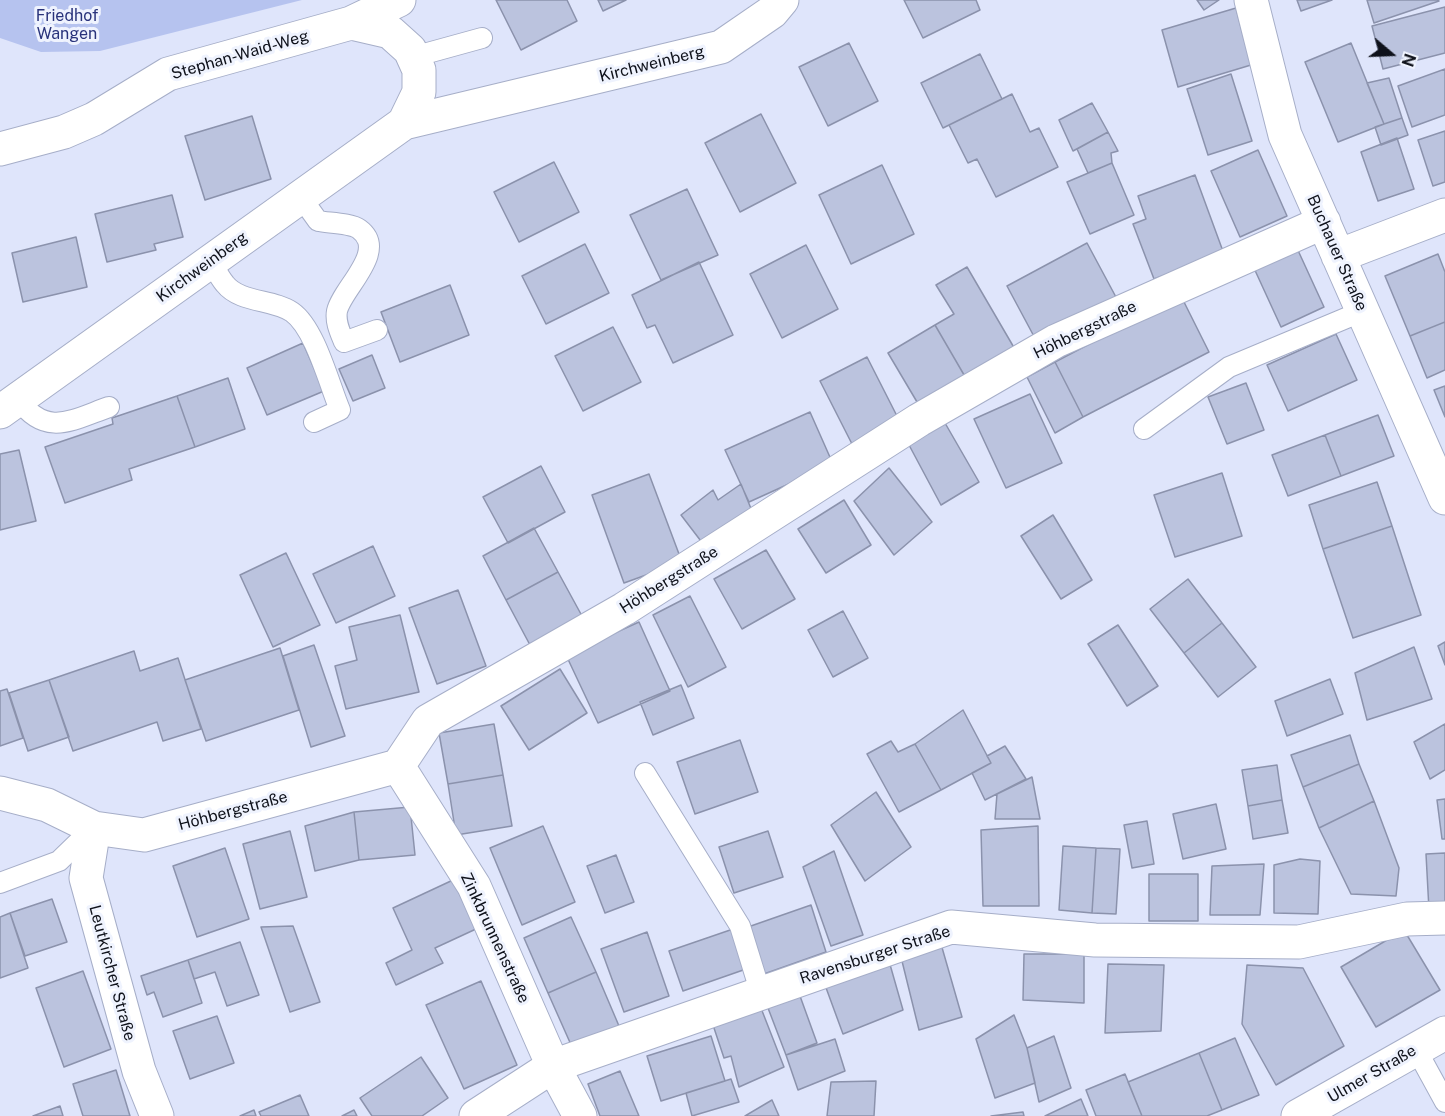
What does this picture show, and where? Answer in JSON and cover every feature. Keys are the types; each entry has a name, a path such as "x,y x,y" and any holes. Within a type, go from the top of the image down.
{"street":[{"path":"351,23 399,0"},
{"name":"Kirchweinberg","path":"9,405 404,123 721,47 772,12 782,0"},
{"name":"Buchauer Straße","path":"1251,0 1285,135 1445,498"},
{"path":"351,23 390,32 410,50 419,70 418,92 404,123"},
{"name":"Stephan-Waid-Weg","path":"0,149 64,132 94,119 168,74 351,23"},
{"path":"1338,256 1445,215"},
{"name":"Höhbergstraße","path":"0,793 47,805 94,828 144,835 398,766 428,721 624,609 919,420 1056,341 1324,222"},
{"name":"Zinkbrunnenstraße","path":"398,766 474,886 553,1066 580,1116"},
{"name":"Leutkircher Straße","path":"94,828 86,878 139,1071 157,1116"},
{"name":"Ravensburger Straße","path":"476,1116 553,1066 951,927 1095,940 1299,942 1407,920 1445,918"},
{"name":"Ulmer Straße","path":"1298,1116 1445,1033"}],"lane":[{"path":"413,57 482,38"},
{"path":"300,196 318,221 358,228 367,238 369,251 337,310 337,324 344,342 376,330"},
{"path":"211,261 232,291 292,312 302,322 312,339 340,410 314,422"},
{"path":"1144,429 1229,366 1363,311"},
{"path":"9,405 49,424 59,424 109,407"},
{"path":"645,773 740,926 761,994"},
{"path":"0,882 59,861 94,828"},
{"path":"1416,1049 1445,1102"}],"green space":[{"name":"Friedhof Wangen","path":"0,0 302,0 100,51 41,52 0,38"}],"building":[{"path":"496,0 567,0 577,21 521,50"},
{"path":"598,0 626,0 603,11"},
{"path":"904,0 976,0 980,10 923,38"},
{"path":"1197,0 1219,0 1204,10"},
{"path":"1297,0 1332,0 1301,11"},
{"path":"1367,0 1438,0 1439,1 1374,23"},
{"path":"1445,7 1445,53 1383,69 1372,26"},
{"path":"1236,8 1251,65 1178,87 1162,30"},
{"path":"849,43 878,101 828,126 799,67"},
{"path":"1351,43 1384,124 1338,142 1305,62"},
{"path":"980,54 1002,99 943,128 921,83"},
{"path":"1445,69 1445,115 1412,127 1398,86"},
{"path":"1231,74 1252,141 1208,155 1187,89"},
{"path":"1389,78 1402,118 1384,124 1367,83"},
{"path":"1012,94 1030,132 1039,128 1058,167 996,197 977,159 968,163 949,125"},
{"path":"1092,103 1108,132 1073,151 1059,120"},
{"path":"761,114 796,183 740,212 705,143"},
{"path":"252,116 271,179 205,200 185,136"},
{"path":"1402,118 1408,135 1381,145 1375,127"},
{"path":"1445,131 1445,182 1433,186 1418,140"},
{"path":"1108,132 1118,151 1111,153 1112,163 1088,173 1077,149"},
{"path":"1397,138 1414,189 1378,201 1361,152"},
{"path":"1258,150 1287,216 1240,237 1211,171"},
{"path":"554,162 579,212 519,242 494,192"},
{"path":"1112,163 1134,215 1090,234 1067,182"},
{"path":"882,165 914,234 851,264 819,195"},
{"path":"1195,175 1224,254 1154,279 1133,224 1146,219 1138,196"},
{"path":"687,189 718,255 661,280 630,215"},
{"path":"172,195 183,237 154,244 156,250 107,262 95,214"},
{"path":"76,237 87,287 23,302 12,253"},
{"path":"1087,243 1117,299 1037,342 1007,286"},
{"path":"585,244 609,293 546,324 522,276"},
{"path":"806,245 838,309 782,338 750,274"},
{"path":"1296,246 1324,307 1281,327 1253,266"},
{"path":"1438,254 1445,272 1445,322 1410,336 1385,276"},
{"path":"699,262 733,335 673,363 655,325 647,328 632,295"},
{"path":"967,267 1016,351 967,380 935,325 954,314 936,285"},
{"path":"450,285 469,335 400,362 381,312"},
{"path":"1181,296 1209,352 1083,417 1055,362"},
{"path":"1445,322 1445,370 1427,378 1410,336"},
{"path":"935,325 967,380 920,407 888,353"},
{"path":"613,327 641,382 583,411 555,356"},
{"path":"1336,334 1357,380 1288,411 1267,365"},
{"path":"303,343 324,391 267,415 247,368"},
{"path":"372,355 385,388 353,401 339,369"},
{"path":"867,357 899,420 852,444 820,381"},
{"path":"1055,362 1083,417 1055,433 1027,377"},
{"path":"228,378 245,429 195,447 177,396"},
{"path":"1246,383 1264,430 1227,444 1208,397"},
{"path":"1445,386 1445,417 1434,390"},
{"path":"1030,394 1062,463 1006,488 974,419"},
{"path":"177,396 195,447 129,469 132,480 65,503 45,447 113,424 112,418"},
{"path":"810,412 833,464 749,502 725,450"},
{"path":"1378,415 1394,456 1341,476 1325,435"},
{"path":"945,423 979,482 941,505 909,445"},
{"path":"1325,435 1341,476 1288,496 1272,455"},
{"path":"19,450 36,521 0,530 0,454"},
{"path":"541,466 565,512 508,543 483,497"},
{"path":"889,468 932,522 894,555 854,501"},
{"path":"1222,473 1242,536 1175,557 1154,495"},
{"path":"649,474 682,562 624,583 592,495"},
{"path":"1377,482 1392,526 1323,549 1309,505"},
{"path":"741,484 754,516 707,549 681,515 713,490 718,500"},
{"path":"844,500 871,545 826,573 798,529"},
{"path":"1053,515 1092,580 1061,599 1021,536"},
{"path":"1392,526 1421,615 1353,638 1323,549"},
{"path":"534,528 558,572 506,600 483,556"},
{"path":"373,546 395,596 336,623 313,574"},
{"path":"766,550 795,599 742,629 714,579"},
{"path":"286,553 320,625 273,647 240,575"},
{"path":"558,572 582,616 530,645 506,600"},
{"path":"1188,579 1222,623 1184,653 1150,609"},
{"path":"458,590 486,666 437,684 409,608"},
{"path":"690,596 726,667 688,687 653,615"},
{"path":"843,611 868,658 833,677 808,630"},
{"path":"400,615 419,692 346,709 335,666 357,660 349,627"},
{"path":"639,622 670,691 598,723 566,655"},
{"path":"1222,623 1256,667 1218,697 1184,653"},
{"path":"1118,625 1158,686 1127,706 1088,644"},
{"path":"1445,642 1445,665 1438,646"},
{"path":"314,645 345,736 311,747 283,656"},
{"path":"1414,647 1432,699 1367,720 1355,673"},
{"path":"280,648 299,710 206,741 185,680"},
{"path":"134,651 140,671 178,658 201,729 163,741 157,722 73,751 49,680"},
{"path":"560,669 587,713 529,750 501,706"},
{"path":"1330,679 1343,714 1287,736 1275,701"},
{"path":"49,680 69,737 28,751 9,693"},
{"path":"681,685 694,718 653,735 640,702"},
{"path":"7,689 23,738 0,746 0,691"},
{"path":"963,710 991,763 941,790 915,744"},
{"path":"494,724 503,775 448,784 439,733"},
{"path":"1445,724 1445,770 1430,779 1414,742"},
{"path":"1350,735 1359,764 1303,787 1291,755"},
{"path":"740,740 758,792 695,814 677,762"},
{"path":"891,741 898,752 915,744 941,790 899,812 867,754"},
{"path":"1005,746 1026,779 985,800 972,773 991,763 987,756"},
{"path":"1359,764 1374,801 1319,828 1303,787"},
{"path":"1277,765 1282,800 1248,806 1242,770"},
{"path":"503,775 512,826 456,835 448,784"},
{"path":"1032,777 1040,819 995,819 997,794"},
{"path":"876,792 911,847 865,881 831,825"},
{"path":"1445,799 1445,839 1442,839 1437,800"},
{"path":"1282,800 1288,833 1253,839 1248,806"},
{"path":"1374,801 1399,868 1396,896 1351,894 1319,828"},
{"path":"1216,804 1226,849 1183,859 1173,814"},
{"path":"410,807 415,855 359,860 354,812"},
{"path":"354,812 359,860 315,871 305,826"},
{"path":"1147,821 1154,864 1132,868 1124,825"},
{"path":"543,826 575,902 522,925 490,848"},
{"path":"1038,826 1039,906 983,906 981,830"},
{"path":"290,831 307,897 260,909 243,844"},
{"path":"768,831 783,877 734,893 719,847"},
{"path":"1063,846 1096,848 1092,913 1059,910"},
{"path":"225,848 249,919 197,937 173,866"},
{"path":"1096,848 1120,849 1116,914 1092,913"},
{"path":"834,851 863,935 831,946 803,867"},
{"path":"1445,853 1445,909 1429,910 1426,854"},
{"path":"616,855 634,902 605,913 587,866"},
{"path":"1300,859 1320,861 1318,914 1274,913 1274,865"},
{"path":"1264,864 1260,915 1210,915 1212,866"},
{"path":"1149,874 1198,874 1198,921 1149,921"},
{"path":"453,880 476,929 435,948 443,963 396,985 386,963 412,950 393,908"},
{"path":"52,899 67,942 25,956 10,913"},
{"path":"811,905 826,952 764,974 748,927"},
{"path":"10,913 28,968 0,978 0,917"},
{"path":"571,917 596,972 548,993 524,938"},
{"path":"293,926 320,1002 290,1012 261,927"},
{"path":"736,928 749,968 683,991 669,951"},
{"path":"1404,930 1440,990 1376,1027 1341,967"},
{"path":"647,932 669,996 624,1012 601,949"},
{"path":"240,942 259,995 227,1006 215,972 194,979 188,960"},
{"path":"941,944 962,1017 919,1030 901,957"},
{"path":"1024,954 1084,954 1084,1003 1023,1000"},
{"path":"188,960 202,1003 163,1017 154,992 147,995 141,976"},
{"path":"889,961 903,1010 843,1034 825,985"},
{"path":"1108,964 1164,965 1161,1031 1105,1033"},
{"path":"1247,965 1303,968 1344,1046 1276,1085 1242,1024"},
{"path":"83,971 111,1049 64,1067 36,988"},
{"path":"596,972 619,1026 572,1047 548,993"},
{"path":"481,981 517,1065 464,1089 426,1005"},
{"path":"800,996 817,1043 786,1055 768,1008"},
{"path":"759,1003 784,1067 739,1087 731,1056 724,1058 713,1025"},
{"path":"1014,1015 1027,1048 1035,1083 995,1098 976,1039"},
{"path":"217,1016 234,1063 190,1079 173,1031"},
{"path":"711,1036 725,1081 661,1101 647,1056"},
{"path":"1054,1036 1071,1088 1039,1102 1027,1048"},
{"path":"1235,1038 1259,1095 1222,1110 1199,1053"},
{"path":"835,1039 845,1071 798,1090 786,1055"},
{"path":"1199,1053 1222,1110 1207,1116 1142,1116 1128,1082"},
{"path":"421,1057 448,1098 422,1116 372,1116 360,1098"},
{"path":"116,1070 130,1116 83,1116 73,1084"},
{"path":"620,1071 639,1116 600,1116 588,1084"},
{"path":"1125,1074 1142,1116 1096,1116 1086,1090"},
{"path":"731,1079 739,1102 692,1116 686,1093"},
{"path":"876,1081 874,1116 827,1116 831,1082"},
{"path":"300,1095 309,1116 261,1116 259,1112"},
{"path":"1081,1099 1088,1116 1045,1116"},
{"path":"772,1100 779,1116 745,1116"},
{"path":"60,1106 63,1116 33,1116"},
{"path":"254,1110 256,1116 240,1116"},
{"path":"354,1110 357,1116 342,1116"},
{"path":"1023,1112 1024,1116 991,1116"}]}
